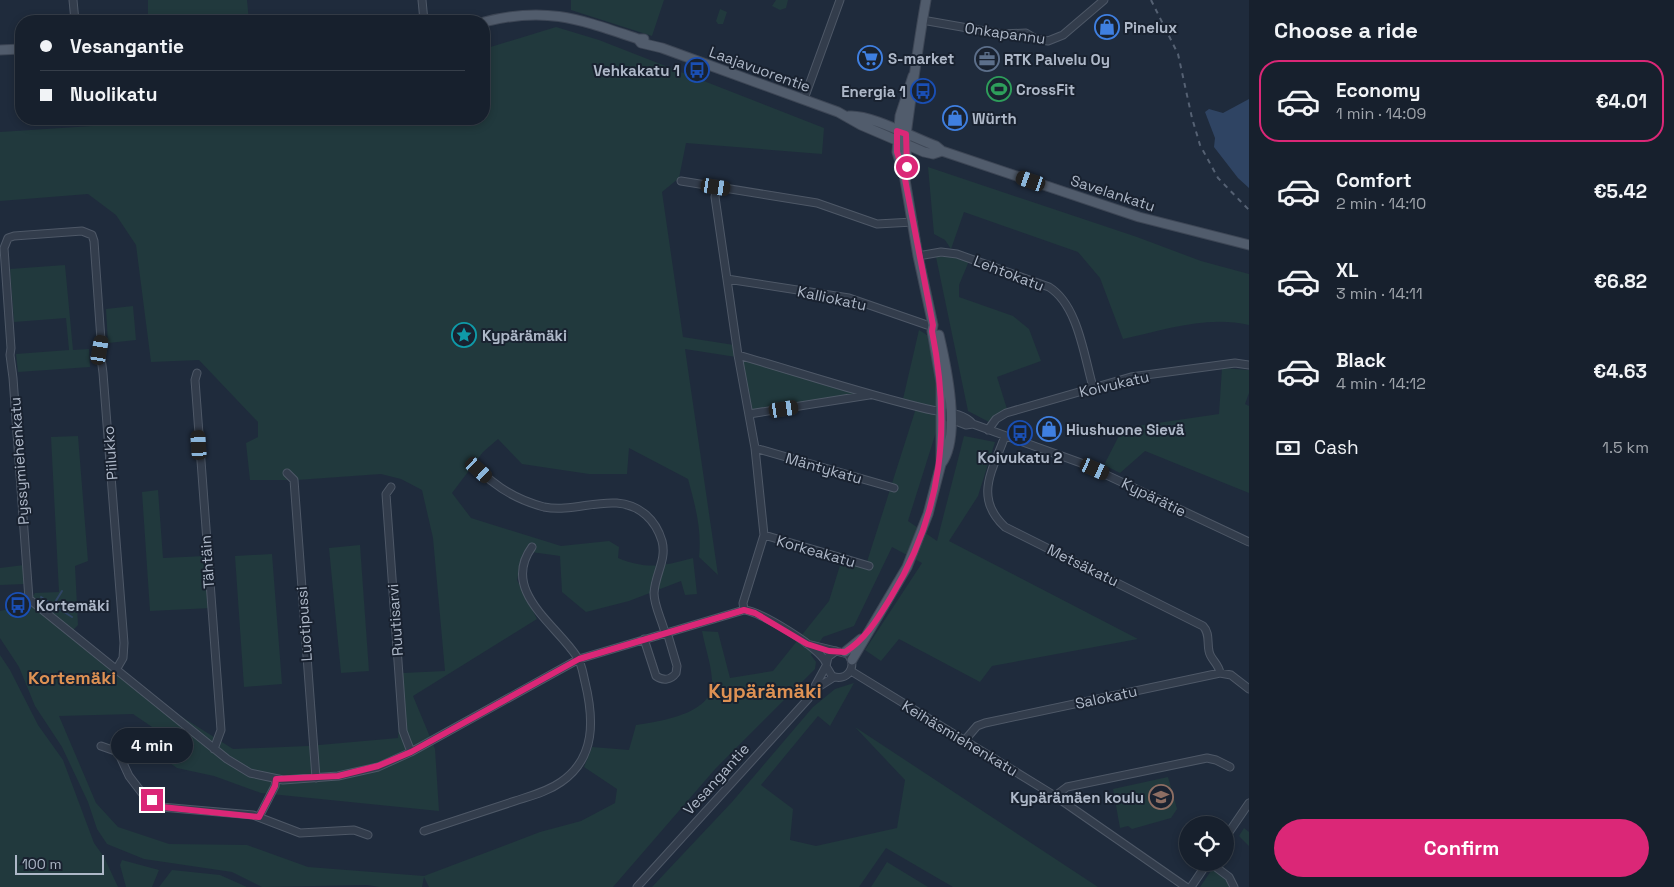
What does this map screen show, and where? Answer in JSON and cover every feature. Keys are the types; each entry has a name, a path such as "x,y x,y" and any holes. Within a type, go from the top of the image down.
{"main road":[{"path":"852,660 863,638 882,612 907,567 928,514 941,464 948,415 904,174 907,167 901,137 911,106 913,76 926,0"},
{"name":"Laajavuorentie","path":"490,20 505,16 550,14 573,18 638,40 650,47 662,48 804,99 849,116 861,125 901,137"},
{"path":"0,50 15,49"},
{"name":"Savelankatu","path":"901,137 924,152 933,154 942,152 1139,217 1249,245"},
{"path":"840,652 863,638"}],"street":[{"path":"73,0 74,15"},
{"path":"422,0 423,15"},
{"path":"804,99 840,0"},
{"name":"Onkapannu","path":"922,20 1002,34 1026,33 1036,39 1048,41 1063,36 1104,0"},
{"path":"681,181 817,203 878,224 913,222"},
{"path":"716,187 715,198 738,355 755,448 764,535 743,603 744,610 755,613 807,644 822,657 834,677 842,678 851,671 852,660 840,652 807,644"},
{"name":"Pyssymiehenkatu","path":"92,234 82,231 14,236 8,238 4,248 10,355 29,595 116,670 239,767 260,776 276,779 316,778 369,769 411,752 579,659 744,610"},
{"name":"Piilukko","path":"92,234 94,240 101,340 100,350 124,643 123,658 116,670"},
{"name":"Lehtokatu","path":"918,256 941,252 957,254 1048,287 1060,294 1068,304 1074,320 1093,387"},
{"name":"Kalliokatu","path":"728,279 849,298 927,325 933,325"},
{"name":"Kypärätie","path":"738,355 871,395 948,415 964,416 973,424 988,430 1082,463 1249,542"},
{"name":"Koivukatu","path":"988,430 996,419 1006,413 1131,377 1235,364 1249,365"},
{"name":"Tähtäin","path":"197,374 194,380 221,730 214,749"},
{"path":"749,414 871,395"},
{"name":"Metsäkatu","path":"1005,436 987,487 990,510 996,519 1005,527 1204,626 1208,634 1209,652 1219,666 1220,673"},
{"name":"Mäntykatu","path":"755,448 894,488"},
{"path":"471,467 479,470 512,496 544,507 562,508 616,502 628,504 639,509 650,519 662,540 663,558 654,594 677,670 674,677 662,679 656,676 644,639"},
{"name":"Luotipussi","path":"287,473 294,480 316,778"},
{"name":"Ruutisarvi","path":"391,487 386,494 402,722 405,740 411,752"},
{"name":"Korkeakatu","path":"764,535 869,566"},
{"path":"424,831 541,792 561,782 575,769 588,745 592,718 579,659 533,606 527,593 524,564 527,554 532,547"},
{"path":"826,665 828,657 840,652"},
{"name":"Vesangantie","path":"815,689 826,665"},
{"name":"Keihäsmiehenkatu","path":"851,671 1055,796 1186,887"},
{"path":"1220,673 1231,675 1249,689"},
{"name":"Salokatu","path":"965,740 977,726 985,723 1220,673"},
{"name":"Vesangantie","path":"637,887 815,689 834,677"},
{"path":"101,746 118,752 129,776 142,793 162,807 259,817 300,833 354,830 368,835"},
{"path":"1055,796 1067,787 1207,758 1216,760 1230,768"},
{"path":"259,817 275,786 276,779"},
{"path":"1234,825 1249,803"},
{"path":"1191,887 1202,871"},
{"path":"1220,871 1228,877 1234,887"}],"green space":[{"path":"148,0 247,0 248,15 148,15"},
{"path":"571,0 664,0 652,36 571,10"},
{"path":"776,0 788,0 786,8 780,10 772,6"},
{"path":"720,9 727,12 723,24 718,24 716,21"},
{"path":"556,27 599,40 824,128 822,154 686,143 679,178 662,192 683,337 734,345 736,357 685,349 718,575 699,557 699,527 688,479 629,448 627,474 589,474 522,464 498,439 483,452 452,493 471,518 561,546 609,541 619,547 618,558 638,564 656,566 693,558 697,594 685,595 681,581 629,601 586,612 562,592 560,556 524,551 517,580 537,619 413,696 435,749 439,811 261,793 214,776 177,768 156,753 155,729 133,714 59,716 96,803 118,827 169,844 247,845 308,867 424,876 540,832 581,821 615,803 617,789 584,767 592,747 629,750 636,725 684,714 705,701 711,692 712,680 702,631 718,632 730,678 773,671 829,601 841,562 865,568 917,405 903,399 919,330 927,335 939,393 937,429 908,521 937,541 964,436 995,442 978,496 949,541 1138,639 992,666 980,682 899,639 881,661 865,650 922,563 892,547 854,626 823,637 811,655 816,662 815,669 716,768 613,887 429,887 424,877 422,887 380,887 367,885 262,887 232,872 144,859 107,844 97,829 88,802 62,747 35,706 19,667 0,638 0,611 27,605 35,593 59,592 51,437 78,436 88,561 75,566 78,625 68,635 131,685 233,749 308,746 398,738 403,673 445,671 433,538 422,490 401,479 381,474 297,480 250,480 246,443 258,437 258,422 199,360 151,362 136,245 116,215 88,194 0,201 0,132 108,125 490,125 490,47"},
{"path":"928,167 1137,237 1201,261 1249,274 1249,325 1233,322 1201,323 1123,339 1100,278 1078,252 964,212 951,249 945,240 934,234"},
{"path":"954,256 969,261 959,285 959,297 1013,316 1029,329 1041,361 997,377 1007,409 989,422 968,411 936,257"},
{"path":"65,265 73,350 89,349 90,367 18,372 16,354 69,350 66,318 14,322 10,269"},
{"path":"133,306 136,340 108,343 106,309"},
{"path":"741,359 861,394 751,410"},
{"path":"1222,368 1249,370 1249,393 1245,404 1249,406 1249,493 1145,451 1120,473 1104,465 1123,428 1219,414"},
{"path":"158,490 163,558 205,556 211,608 150,611 142,492"},
{"path":"360,545 369,671 341,673 329,548"},
{"path":"272,554 282,684 244,687 235,556"},
{"path":"24,565 25,584 0,585 0,568"},
{"path":"0,655 10,670 38,725 63,760 94,843 104,857 118,887 0,887"},
{"path":"854,683 830,726 818,716 761,785 793,809 790,840 816,846 897,828 905,780 855,727 1098,887 953,887 886,848 859,887 652,887 732,802 813,707 835,689"},
{"path":"1168,777 1177,809 1171,818 1132,829 1128,826 1120,828 1113,789"},
{"path":"1244,828 1249,832 1249,846 1239,836"},
{"path":"122,860 159,870 152,887 126,887 120,865"},
{"path":"887,862 928,887 871,887"},
{"path":"172,870 220,875 247,887 159,887"},
{"path":"1211,871 1217,871 1226,878 1229,887 1200,887"}],"water":[{"path":"1249,99 1249,188 1238,178 1214,147 1215,138 1205,112 1209,109 1223,113"}],"waterway":[{"path":"54,604 62,591"},
{"path":"41,597 72,617"}],"railway":[{"path":"1151,0 1178,54 1200,145 1218,178 1249,210"}],"place":[{"name":"Pinelux","path":"1107,27"},
{"name":"S-market","path":"870,58"},
{"name":"RTK Palvelu Oy","path":"987,59"},
{"name":"Vehkakatu 1","path":"697,70"},
{"name":"CrossFit","path":"999,89"},
{"name":"Energia 1","path":"923,91"},
{"name":"Würth","path":"955,118"},
{"name":"Kypärämäki","path":"464,335"},
{"name":"Hiushuone Sievä","path":"1049,429"},
{"name":"Koivukatu 2","path":"1020,433"},
{"name":"Kortemäki","path":"18,605"},
{"name":"Kypärämäen koulu","path":"1161,797"}],"district":[{"name":"Kortemäki","path":"72,677"},
{"name":"Kypärämäki","path":"765,691"}],"route":[{"path":"152,800 162,807 259,817 275,786 276,779 338,776 378,766 411,752 477,717 579,659 744,610 749,610 772,622 807,644 812,644 829,651 845,652 863,638 882,612 907,567 928,514 941,464 939,458 942,425 939,364 904,174 897,152 897,131 906,134 907,167"}]}
